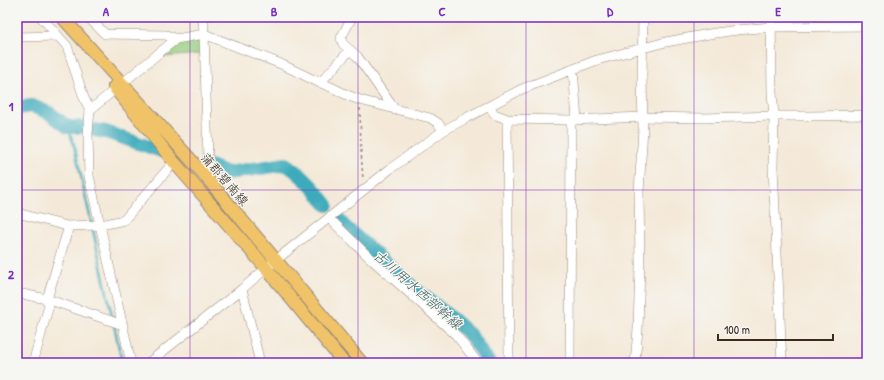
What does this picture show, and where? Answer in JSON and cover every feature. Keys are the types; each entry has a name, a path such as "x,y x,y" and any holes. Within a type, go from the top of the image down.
{"main road":[{"name":"蒲郡碧南線","path":"56,17 118,86 201,171 362,363"},
{"name":"蒲郡碧南線","path":"62,17 93,51 174,162 266,268 344,363"}],"street":[{"path":"41,17 67,46 84,98 90,110 88,134 89,176 121,324 131,363"},
{"path":"88,17 105,34 166,34 176,39"},
{"path":"201,171 204,170 208,158 203,17"},
{"path":"352,17 341,38 343,44 357,56 396,110"},
{"path":"635,363 640,266 639,192 643,128 642,17"},
{"path":"771,17 772,93 774,116 773,167 782,363"},
{"path":"148,363 390,169 443,131 522,89 597,60 666,42 709,34 737,30 771,28 867,26"},
{"path":"90,110 176,39 204,34 281,64 360,100 430,118 438,123 443,131"},
{"path":"17,36 57,36"},
{"path":"320,83 350,50"},
{"path":"570,363 574,120 573,69"},
{"path":"490,106 494,114 507,119 574,120 643,117 704,118 867,114"},
{"path":"507,119 509,363"},
{"path":"18,216 69,226 99,225 124,220 174,162"},
{"path":"329,218 370,258 456,335 478,363"},
{"path":"33,363 49,305 47,299 69,226"},
{"path":"242,289 260,363"},
{"path":"17,293 47,299 121,324"}],"path":[{"path":"360,100 361,150 364,190"}],"green space":[{"path":"202,37 202,54 162,57 187,39"}],"waterway":[{"name":"古川用水西部幹線","path":"17,108 32,106 49,113 68,127 83,127"},
{"path":"68,127 74,145 113,320"},
{"name":"古川用水西部幹線","path":"95,130 106,132 161,151"},
{"name":"古川用水西部幹線","path":"210,166 227,173 286,164 298,173 318,193 327,205"},
{"name":"古川用水西部幹線","path":"340,221 416,290 470,335 489,363"},
{"path":"114,324 122,363"}]}
